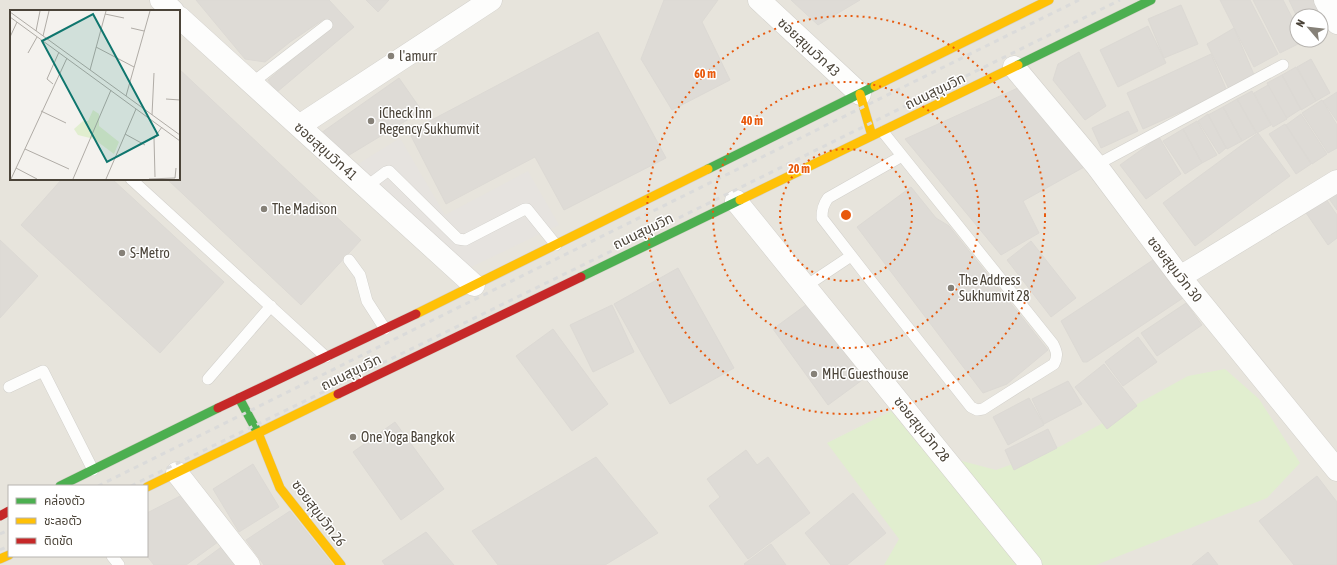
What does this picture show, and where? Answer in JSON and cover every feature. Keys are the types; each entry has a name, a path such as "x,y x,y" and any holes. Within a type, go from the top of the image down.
{"main road":[{"name":"ถนนสุขุมวิท","path":"62,485 239,398 385,329 1049,0"},
{"name":"ถนนสุขุมวิท","path":"148,486 736,201 883,132 1151,0"},
{"path":"860,94 872,136"},
{"name":"ซอยสุขุมวิท 26","path":"239,398 258,433 280,488 341,565"}],"street":[{"path":"161,0 172,10"},
{"path":"299,126 491,0"},
{"name":"ซอยสุขุมวิท 43","path":"759,0 860,94"},
{"path":"1325,0 1337,23"},
{"name":"ซอยสุขุมวิท 41","path":"180,18 474,285"},
{"name":"ซอยสุขุมวิท 30","path":"1014,67 1096,165 1180,277 1337,470"},
{"path":"1180,277 1337,181"},
{"name":"ซอยสุขุมวิท 28","path":"736,201 1031,565"},
{"path":"177,472 249,565"}],"lane":[{"path":"252,83 327,25"},
{"path":"1096,165 1283,65"},
{"path":"883,132 1054,344 1058,357 1054,364 983,409 976,410 971,407 822,218 822,210 828,198 902,156"},
{"path":"366,187 389,171 458,239 461,240 465,240 527,209 556,244"},
{"path":"132,180 326,357"},
{"path":"806,286 851,256"},
{"path":"349,260 360,275 367,301 385,329"},
{"path":"208,379 271,306"},
{"path":"10,387 42,371 93,470"},
{"path":"113,557 119,565"}],"shaded area":[{"path":"0,0 1337,0 1337,565 0,565"},
{"path":"400,138 445,215 528,171 559,225 469,268 358,164"}],"green space":[{"path":"1225,369 1259,399 1300,463 1267,498 1096,565 884,565 899,539 827,443 891,411 924,451 996,470 1061,446 1188,376"}],"building":[{"path":"196,0 329,0 354,27 277,92 268,80 334,24 324,19 290,42 265,62 245,59"},
{"path":"366,0 389,0 378,12"},
{"path":"664,0 718,0 702,22 730,80 672,110 641,59"},
{"path":"791,0 860,0 818,25"},
{"path":"1220,0 1250,0 1278,54 1254,67"},
{"path":"1253,0 1283,0 1289,12 1290,48 1280,53"},
{"path":"1289,0 1320,0 1324,8 1293,8"},
{"path":"1181,5 1198,44 1164,58 1148,19"},
{"path":"1329,20 1332,27 1329,28"},
{"path":"1148,26 1166,63 1118,87 1100,50"},
{"path":"1234,28 1255,77 1230,91 1207,44"},
{"path":"598,32 666,158 564,210 535,157 446,204 409,132"},
{"path":"1079,52 1106,106 1085,120 1053,80 1058,64"},
{"path":"1211,54 1227,91 1143,129 1127,93"},
{"path":"1311,59 1330,93 1316,101 1297,67"},
{"path":"1296,67 1316,101 1301,110 1282,75"},
{"name":"The Madison","path":"180,70 361,240 301,305 168,180 180,180"},
{"path":"1282,75 1301,109 1287,118 1267,83"},
{"path":"399,78 422,111 346,157 321,133"},
{"path":"1268,85 1287,119 1273,127 1254,93"},
{"path":"1020,87 1086,166 1023,201 1039,233 1001,255 905,139"},
{"path":"1252,91 1271,125 1257,133 1237,99"},
{"path":"1337,92 1337,121 1323,101"},
{"path":"1237,99 1256,133 1242,141 1223,107"},
{"path":"1322,100 1337,125 1337,148 1328,153 1302,113"},
{"path":"1223,107 1242,141 1227,149 1208,115"},
{"path":"1128,111 1138,131 1101,148 1092,128"},
{"path":"1208,114 1226,148 1219,154 1198,121"},
{"path":"1301,114 1327,154 1312,164 1286,125"},
{"path":"1197,121 1217,155 1202,163 1183,129"},
{"path":"1285,124 1311,164 1296,174 1269,134"},
{"path":"1183,129 1202,163 1185,174 1163,141"},
{"path":"1258,133 1290,176 1195,246 1163,203"},
{"path":"1159,137 1181,174 1146,199 1120,165"},
{"name":"S-Metro","path":"61,180 113,180 224,282 160,353 21,225"},
{"path":"1337,185 1337,210 1325,193"},
{"name":"The Address Sukhumvit 28","path":"911,187 936,218 949,226 1048,350 1007,384 983,393 857,227"},
{"path":"1322,193 1337,215 1337,238 1328,245 1302,207"},
{"path":"0,240 38,276 0,318"},
{"path":"1031,241 1076,298 1051,317 1007,260"},
{"path":"1153,260 1186,296 1087,362 1083,362 1061,321"},
{"path":"678,268 734,368 670,404 614,304"},
{"path":"814,299 869,375 828,405 773,329"},
{"path":"1186,303 1202,325 1157,356 1141,333"},
{"path":"612,305 634,352 593,372 570,325"},
{"path":"553,329 608,404 572,431 516,356"},
{"path":"1138,337 1157,362 1123,386 1105,362"},
{"path":"1104,364 1137,406 1107,429 1075,387"},
{"path":"1068,381 1082,404 1044,424 1032,399"},
{"path":"1029,398 1044,425 1008,445 993,417"},
{"path":"395,422 444,489 401,520 353,452"},
{"path":"1048,429 1057,448 1014,470 1005,450"},
{"path":"746,450 757,465 768,457 810,513 748,559 709,506 720,497 707,479"},
{"path":"596,457 658,533 605,565 498,565 472,531"},
{"path":"253,464 279,507 239,532 213,489"},
{"path":"1317,476 1337,502 1337,565 1294,565 1259,521"},
{"path":"186,493 218,542 186,565 154,565 148,557 148,512"},
{"path":"853,493 886,533 847,565 831,565 805,533"},
{"path":"290,511 333,565 264,565 246,540"},
{"path":"426,532 454,565 385,565 382,561"},
{"path":"771,544 786,565 744,564"},
{"path":"224,545 240,565 197,565"},
{"path":"1208,552 1218,565 1192,565"}],"railway":[{"path":"100,485 1079,0"},
{"path":"133,485 1120,0"},
{"path":"0,534 8,530"},
{"path":"0,550 8,546"}],"traffic: fast":[{"path":"1018,65 1151,0"},
{"path":"708,169 875,86"},
{"path":"581,277 740,200"},
{"path":"239,398 258,433"},
{"path":"62,485 218,408"}],"traffic: slow":[{"path":"875,86 1049,0"},
{"path":"740,200 1018,65"},
{"path":"860,94 872,136"},
{"path":"416,314 708,169"},
{"path":"148,487 338,394"},
{"path":"258,433 280,488 341,565"},
{"path":"0,559 8,555"}],"traffic: jam":[{"path":"338,394 581,277"},
{"path":"218,408 416,314"},
{"path":"0,516 8,512"}],"place":[{"name":"l'amurr","path":"391,56"},
{"name":"iCheck Inn Regency Sukhumvit","path":"371,121"},
{"name":"The Madison","path":"264,209"},
{"name":"S-Metro","path":"122,253"},
{"name":"The Address Sukhumvit 28","path":"951,288"},
{"name":"MHC Guesthouse","path":"814,374"},
{"name":"One Yoga Bangkok","path":"353,437"}]}
